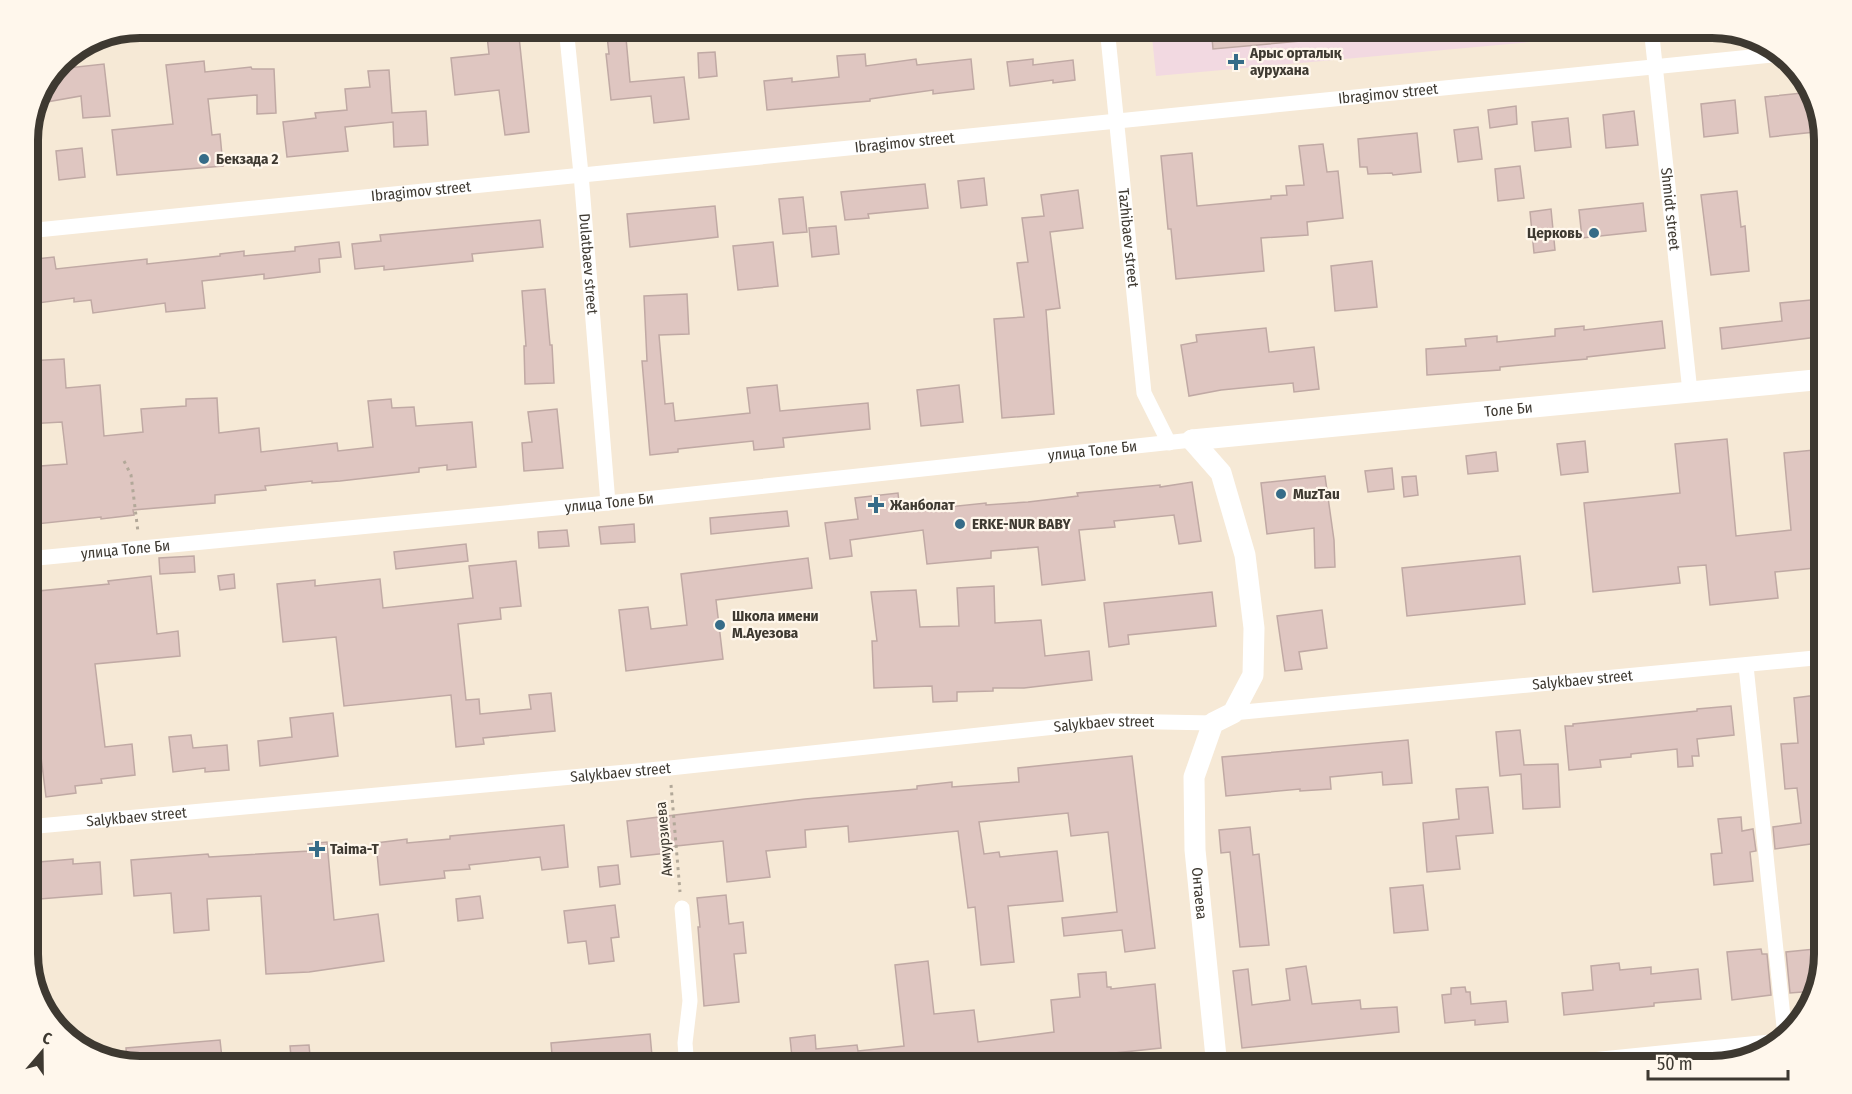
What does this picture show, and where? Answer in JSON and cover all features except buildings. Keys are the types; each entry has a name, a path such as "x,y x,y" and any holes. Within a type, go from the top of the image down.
{"main road":[{"name":"Толе Би","path":"1192,440 1814,380"},
{"path":"1192,440 1221,472 1245,555 1254,628 1253,675 1233,713 1213,723"},
{"name":"Онтаева","path":"1213,723 1194,777 1195,850 1216,1057"}],"street":[{"name":"Dulatbaev street","path":"567,38 581,174 608,503"},
{"name":"Tazhibaev street","path":"1108,38 1144,393 1169,443"},
{"name":"Shmidt street","path":"1652,38 1689,392"},
{"name":"Ibragimov street","path":"38,230 1770,55"},
{"name":"улица Толе Би","path":"38,558 608,503 1192,440"},
{"name":"Salykbaev street","path":"1233,713 1814,658"},
{"path":"1746,666 1784,1028"},
{"name":"Salykbaev street","path":"38,826 670,768 1111,721 1213,723"},
{"path":"682,908 690,1001 685,1043 686,1057"},
{"path":"1622,1057 1765,1043"}],"path":[{"path":"124,461 131,475 140,548"},
{"name":"Акмурзиева","path":"670,768 682,908"}],"shaded area":[{"path":"1152,38 1575,38 1156,76"}],"place":[{"name":"Арыс орталық аурухана","path":"1236,62"},
{"name":"Бекзада 2","path":"204,159"},
{"name":"Церковь","path":"1594,233"},
{"name":"MuzTau","path":"1281,494"},
{"name":"Жанболат","path":"876,505"},
{"name":"ERKE-NUR BABY","path":"960,524"},
{"name":"Школа имени М.Ауезова","path":"720,625"},
{"name":"Taima-T","path":"317,849"}]}
